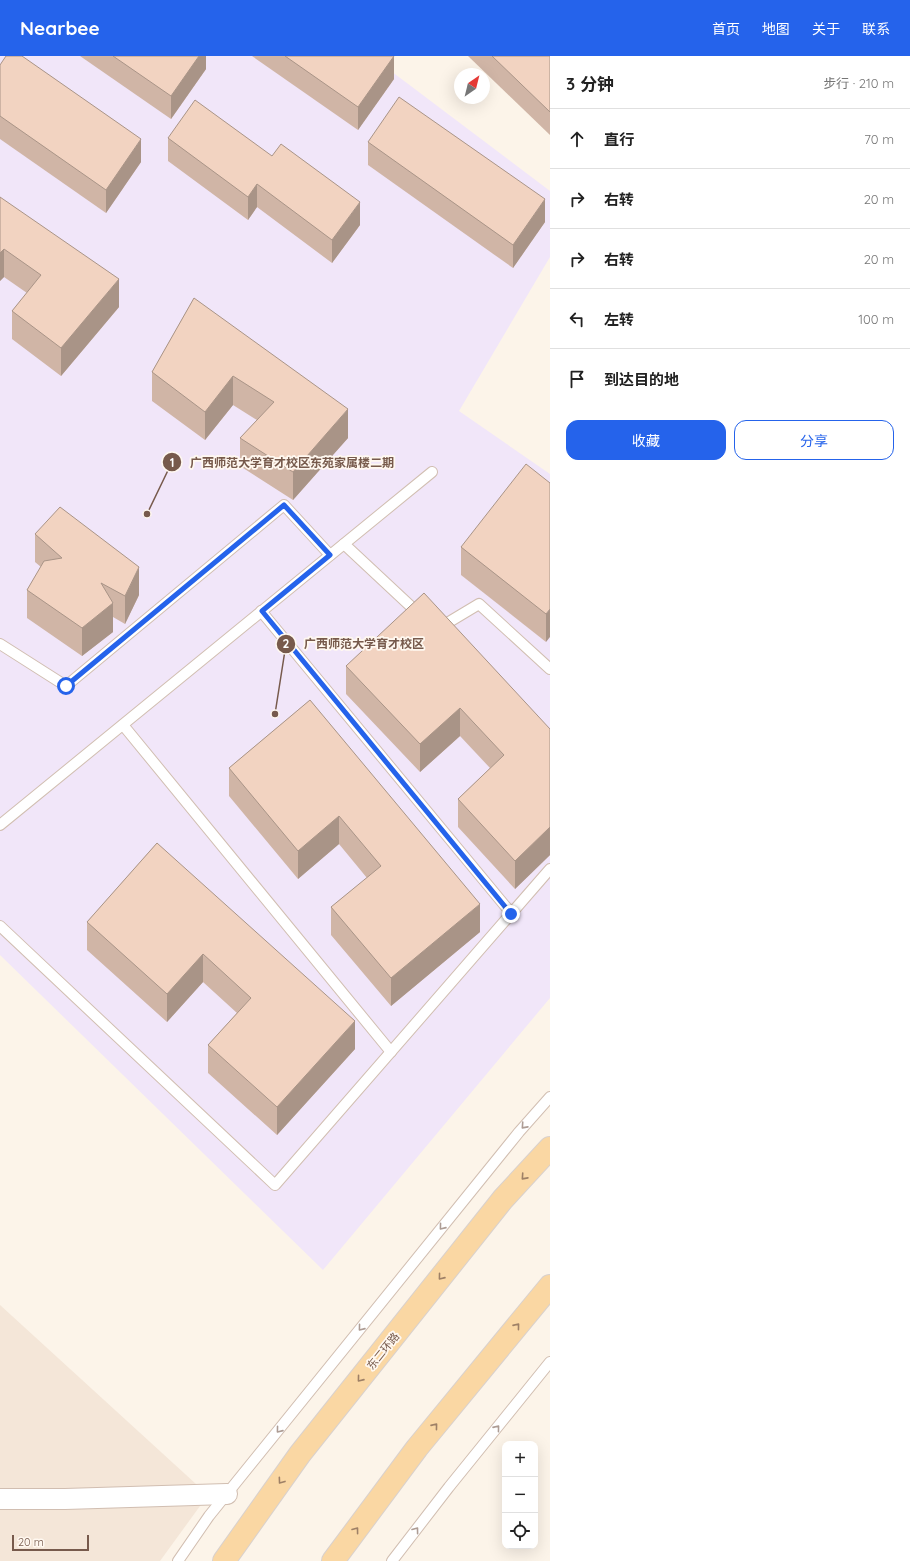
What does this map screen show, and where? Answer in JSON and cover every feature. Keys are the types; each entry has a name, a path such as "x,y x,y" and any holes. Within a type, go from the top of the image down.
{"main road":[{"name":"东二环路","path":"224,1561 300,1454 503,1199 550,1148"},
{"path":"333,1561 417,1448 550,1286"}],"street":[{"path":"0,1499 65,1499 227,1494"}],"lane":[{"path":"0,826 432,472"},
{"path":"0,644 66,686 284,505 330,555"},
{"path":"344,544 436,630 479,604 550,669"},
{"path":"262,611 511,914"},
{"path":"123,725 391,1052"},
{"path":"0,926 275,1185 550,869"},
{"path":"178,1561 209,1516 519,1132 550,1097"},
{"path":"392,1561 449,1486 550,1362"}],"shaded area":[{"path":"0,56 371,56 550,191 550,257 459,411 550,474 550,998 323,1270 0,955"},
{"path":"0,1305 208,1495 160,1561 0,1561"}],"building":[{"path":"6,56 22,56 141,139 106,190 0,116 0,65"},
{"path":"113,56 199,56 171,96"},
{"path":"285,56 394,56 358,107"},
{"path":"492,56 550,56 550,112"},
{"path":"399,97 545,199 513,245 368,142"},
{"path":"195,100 272,156 281,144 360,202 332,240 257,184 248,197 168,138"},
{"path":"0,197 119,279 61,348 12,311 41,275 4,249 0,253"},
{"path":"194,298 348,409 293,472 240,438 274,402 233,376 205,412 152,372"},
{"path":"526,464 550,483 550,609 546,614 461,547"},
{"path":"60,507 139,567 125,596 101,583 113,603 82,628 27,590 44,561 62,558 35,534"},
{"path":"424,593 550,729 550,827 515,861 458,799 504,755 460,708 420,744 346,666"},
{"path":"310,700 480,904 391,978 331,907 381,866 339,816 298,851 229,768"},
{"path":"157,843 355,1021 277,1107 208,1045 251,998 203,954 167,994 87,922"}],"place":[{"name":"广西师范大学育才校区东苑家属楼二期","path":"147,514"},
{"name":"广西师范大学育才校区","path":"275,714"}],"route":[{"path":"66,686 284,505 330,555 262,611 511,914"}]}
